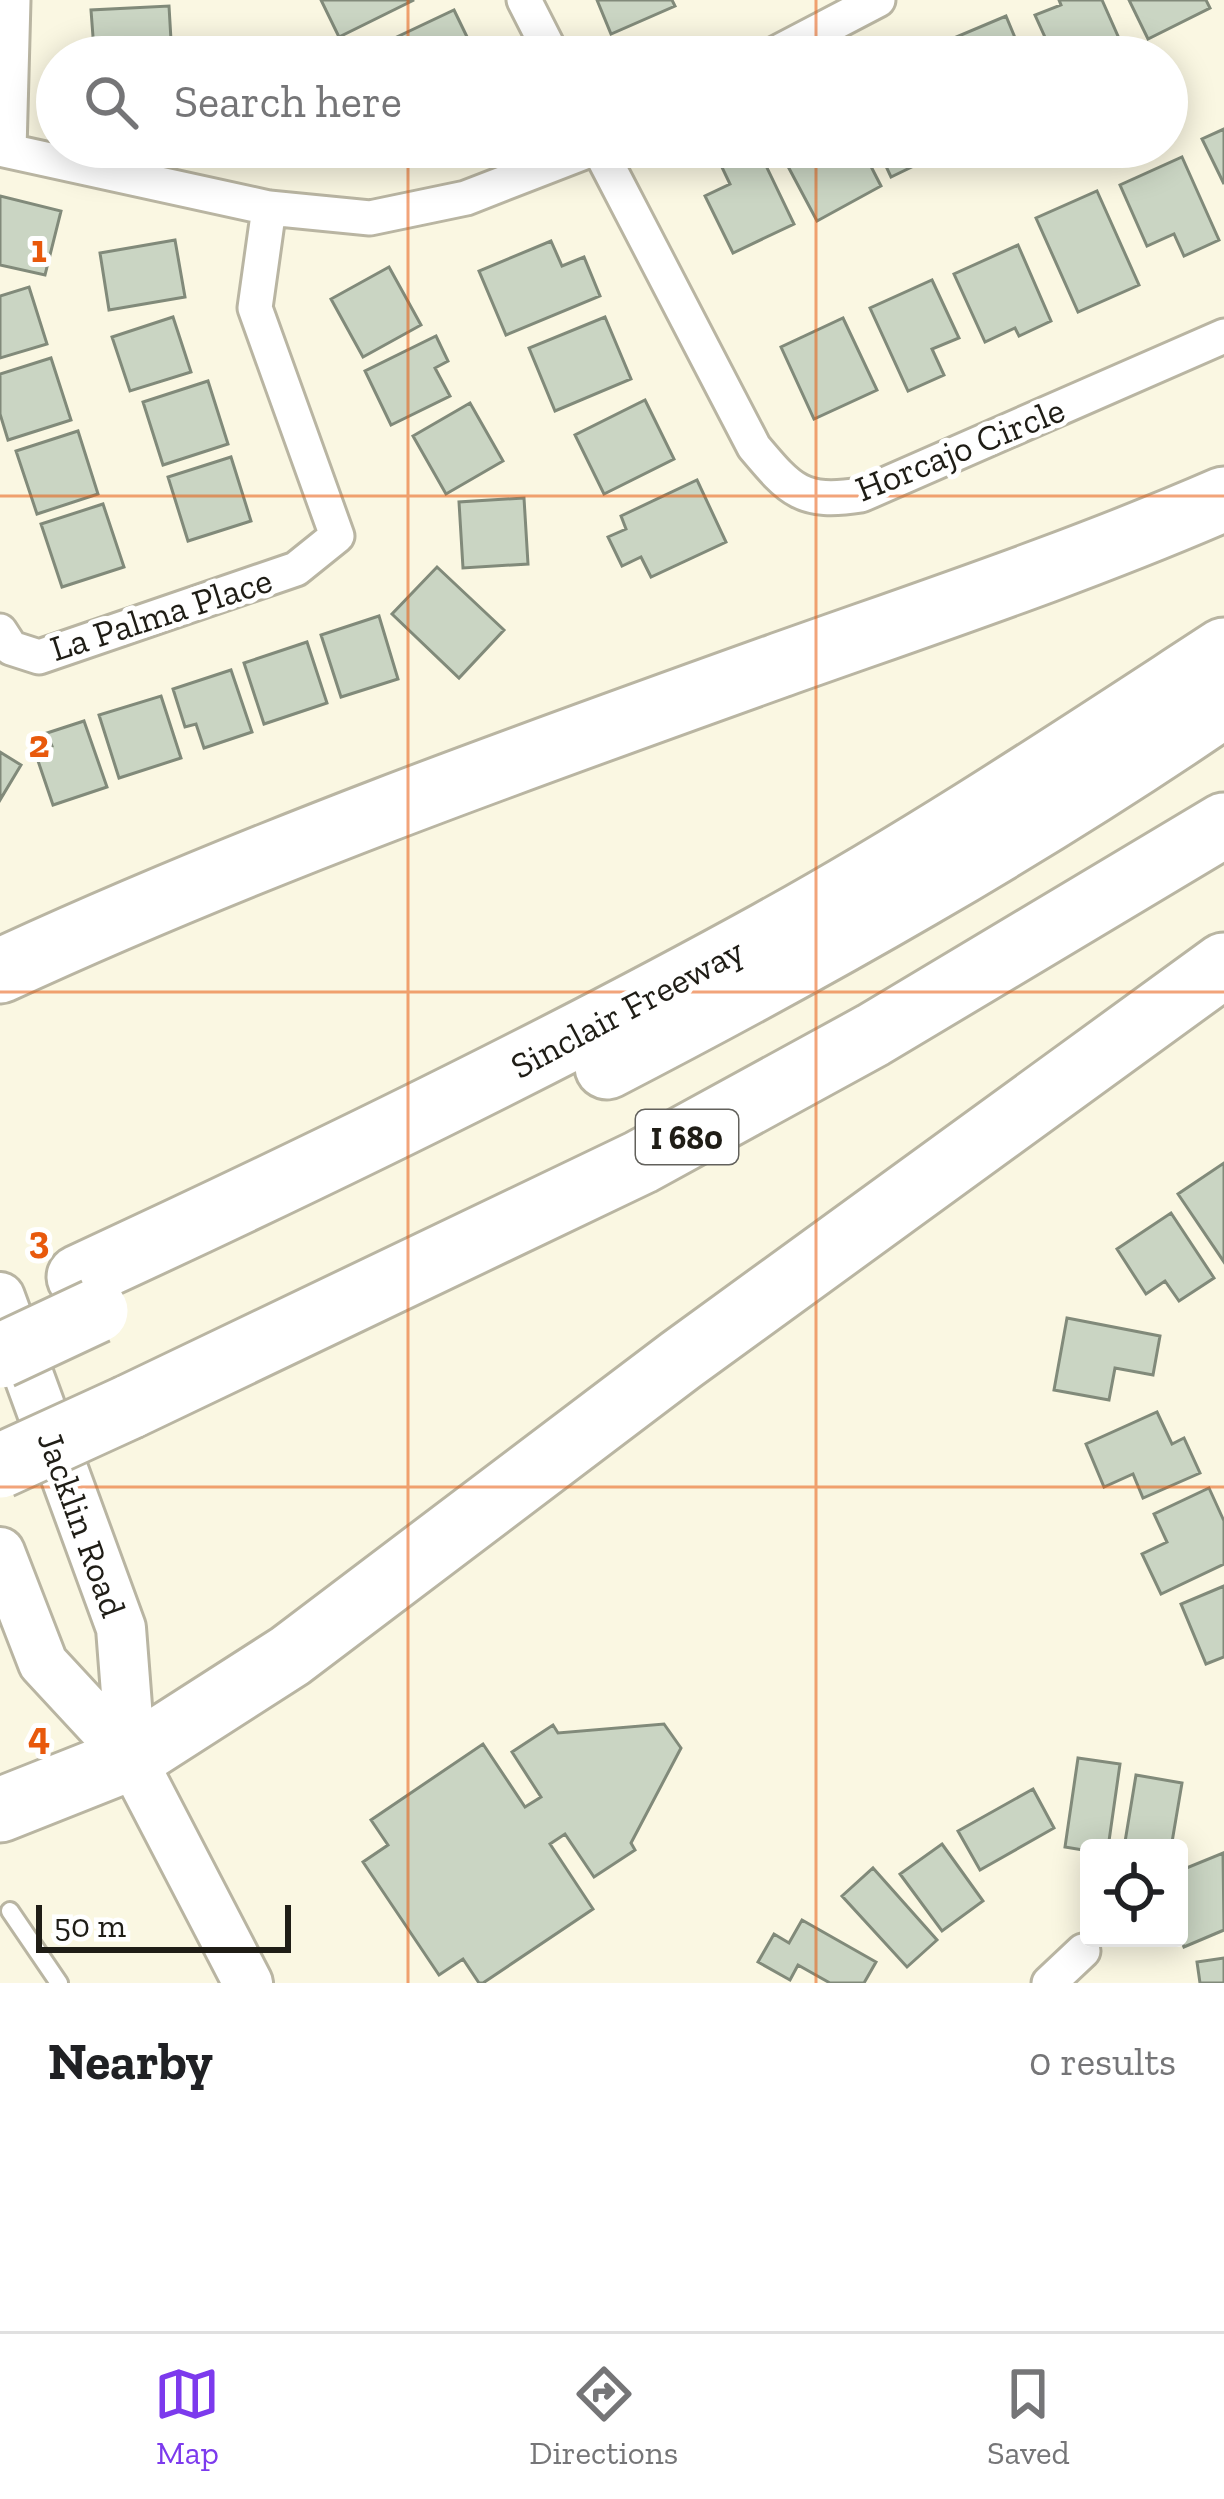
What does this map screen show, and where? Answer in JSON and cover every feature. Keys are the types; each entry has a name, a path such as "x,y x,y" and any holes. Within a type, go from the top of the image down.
{"highway":[{"path":"0,971 123,914 616,724 1126,541 1224,499"},
{"name":"Sinclair Freeway","path":"0,1312 88,1294 772,931 1026,778 1224,650"},
{"name":"I 680","path":"0,1356 88,1294 354,1194 734,1002 1082,799 1224,705"},
{"name":"I 680","path":"0,1466 641,1162 873,1035 1224,825"},
{"path":"0,934 123,914"},
{"path":"0,1810 131,1758 290,1657 680,1360 1224,965"}],"main road":[{"name":"Jacklin Road","path":"0,1297 121,1628 131,1758"},
{"name":"Jacklin Road","path":"0,1552 43,1663 131,1758 248,1983"}],"street":[{"path":"14,0 4,150 36,157"},
{"path":"524,0 542,36"},
{"path":"809,36 878,0"},
{"path":"86,168 269,208 370,218 466,198 544,168"},
{"name":"Horcajo Circle","path":"609,168 754,447 785,484 824,501 883,486 1224,336"},
{"name":"La Palma Place","path":"0,632 11,648 38,656 296,569 337,536 255,308 269,208"},
{"path":"1049,1983 1083,1952"}],"lane":[{"path":"10,1911 59,1983"}],"building":[{"path":"321,0 414,0 341,36"},
{"path":"597,0 672,0 675,6 611,34"},
{"path":"1059,0 1102,0 1118,36 1044,36 1035,15 1061,5"},
{"path":"1129,0 1206,0 1210,8 1147,36"},
{"path":"169,6 171,36 93,36 91,10"},
{"path":"454,10 467,36 399,36"},
{"path":"1006,16 1014,36 958,36"},
{"path":"1224,129 1224,184 1202,139"},
{"path":"722,168 767,168 794,224 733,253 705,196 730,184"},
{"path":"789,168 872,168 881,186 817,221"},
{"path":"887,168 910,168 891,177"},
{"path":"1158,168 1187,168 1219,240 1184,256 1174,234 1147,246 1120,185"},
{"path":"1097,191 1139,285 1078,312 1036,218"},
{"path":"0,196 61,211 45,275 0,265"},
{"path":"175,240 185,297 109,310 100,253"},
{"path":"551,241 562,266 584,257 600,296 506,335 479,271"},
{"path":"1018,245 1051,321 1019,336 1015,328 985,342 954,274"},
{"path":"389,267 421,325 363,357 331,299"},
{"path":"932,280 959,338 932,349 944,375 908,391 870,308"},
{"path":"29,287 47,344 0,358 0,296"},
{"path":"173,317 191,372 130,391 112,337"},
{"path":"605,317 631,379 555,411 529,348"},
{"path":"843,318 877,390 814,419 781,347"},
{"path":"436,336 448,361 435,368 450,396 391,425 365,371"},
{"path":"51,358 71,420 8,440 0,414 0,374"},
{"path":"208,381 228,444 163,465 143,402"},
{"path":"645,400 674,459 604,494 575,435"},
{"path":"470,403 503,461 446,494 413,436"},
{"path":"78,431 98,494 37,514 16,451"},
{"path":"231,457 251,521 188,541 168,477"},
{"path":"697,480 726,542 651,577 641,557 622,566 608,537 626,529 621,516"},
{"path":"524,498 528,564 463,568 459,502"},
{"path":"103,504 124,567 62,587 41,524"},
{"path":"437,567 504,630 459,678 392,614"},
{"path":"379,616 398,679 341,697 321,635"},
{"path":"307,642 327,703 264,724 244,663"},
{"path":"231,670 252,732 204,748 196,724 185,727 173,689"},
{"path":"161,696 181,758 119,778 99,715"},
{"path":"84,721 107,787 53,805 35,752 52,746 47,733"},
{"path":"0,752 21,765 0,800"},
{"path":"1224,1163 1224,1262 1178,1194"},
{"path":"1171,1213 1214,1278 1179,1301 1165,1281 1146,1294 1117,1249"},
{"path":"1067,1318 1160,1336 1153,1375 1115,1368 1109,1400 1054,1390"},
{"path":"1157,1412 1172,1444 1184,1438 1200,1473 1143,1498 1133,1474 1104,1487 1086,1444"},
{"path":"1209,1488 1224,1521 1224,1564 1161,1594 1142,1554 1167,1542 1154,1514"},
{"path":"1224,1586 1224,1657 1206,1664 1181,1604"},
{"path":"664,1724 681,1748 631,1843 635,1850 594,1877 565,1834 550,1844 593,1909 483,1983 463,1959 439,1975 363,1862 388,1845 371,1820 483,1744 525,1807 541,1797 512,1752 553,1725 558,1733"},
{"path":"1078,1758 1120,1764 1109,1839 1080,1839 1080,1850 1065,1847"},
{"path":"1136,1775 1182,1783 1173,1839 1125,1839"},
{"path":"1033,1789 1054,1828 980,1870 958,1831"},
{"path":"942,1844 983,1901 942,1931 900,1874"},
{"path":"1223,1853 1224,1930 1188,1945 1188,1867"},
{"path":"873,1868 937,1940 907,1967 842,1896"},
{"path":"802,1920 876,1962 864,1983 830,1983 798,1965 790,1980 758,1962 774,1934 789,1943"},
{"path":"1224,1958 1224,1983 1200,1983 1197,1962"}]}
